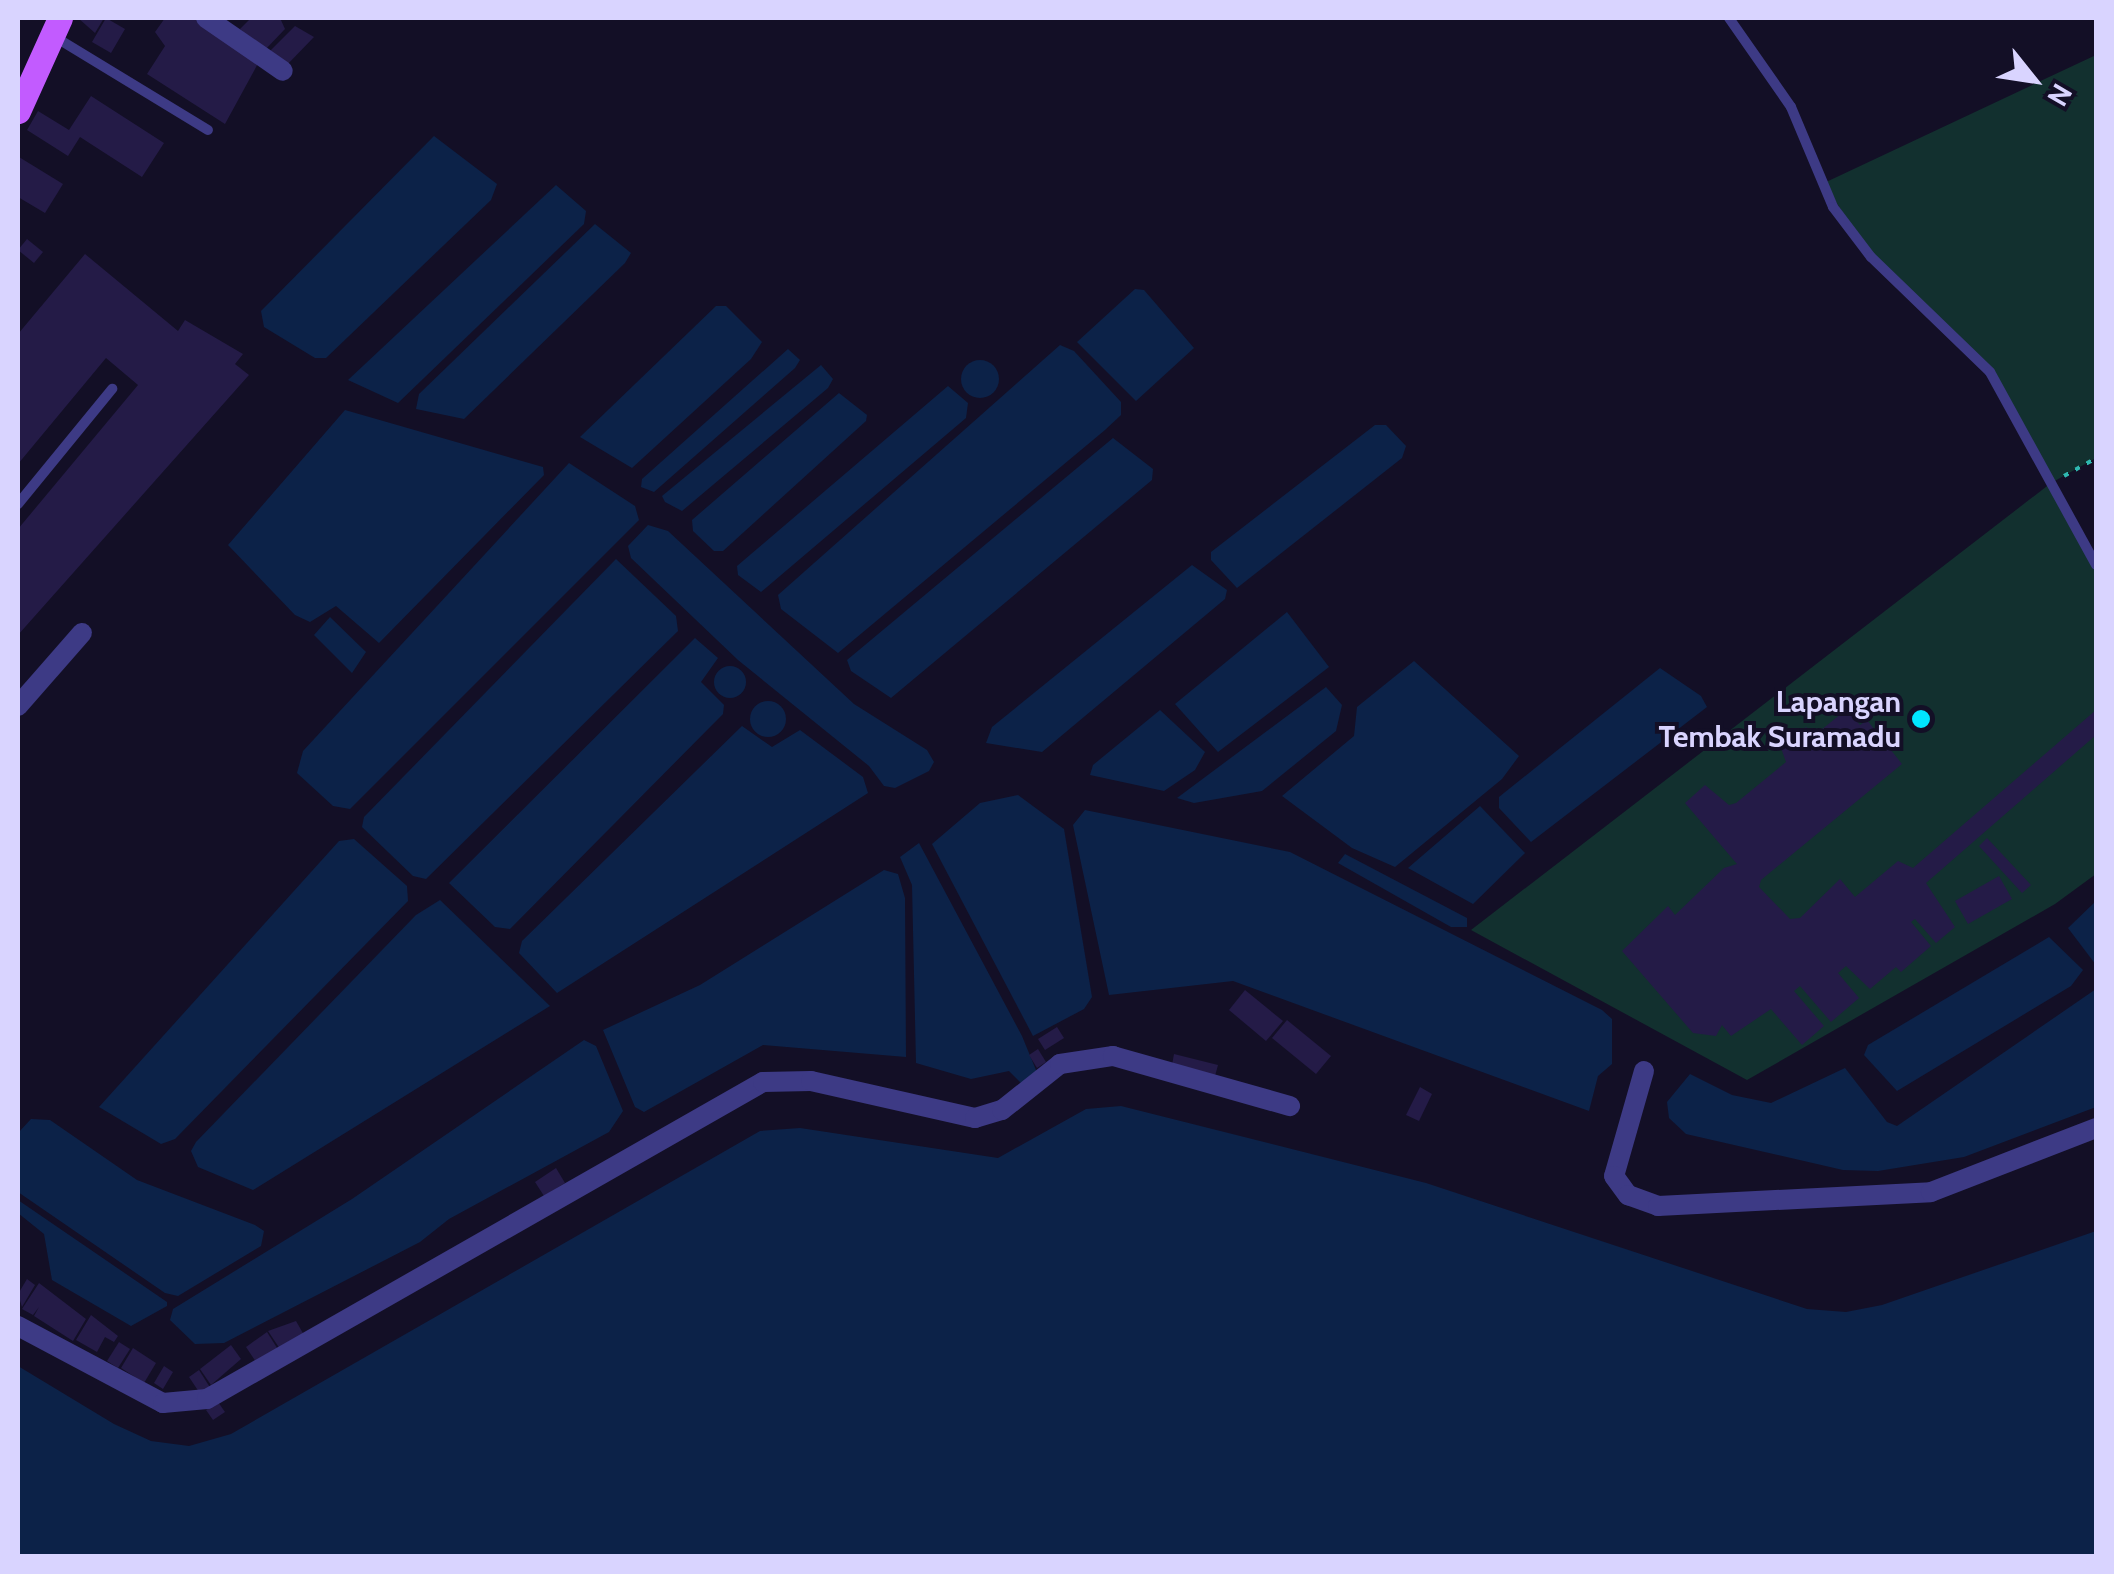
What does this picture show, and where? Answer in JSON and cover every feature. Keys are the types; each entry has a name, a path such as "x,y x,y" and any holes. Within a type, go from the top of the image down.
{"main road":[{"path":"18,111 31,69 52,24"}],"street":[{"path":"206,18 284,71"},
{"path":"18,706 82,633"},
{"path":"18,1326 162,1403 207,1399 625,1155 745,1089 780,1079 976,1118 1002,1110 1060,1064 1113,1056 1290,1106"},
{"path":"1644,1071 1614,1176 1628,1195 1658,1206 1931,1192 2096,1128"}],"lane":[{"path":"1728,18 1791,107 1833,207 1896,284 1979,358 2096,564"},
{"path":"52,24 208,130"},
{"path":"18,504 112,390"}],"path":[{"path":"2051,483 2096,458"}],"green space":[{"path":"2096,55 2096,458 2051,483 1990,372 1871,257 1824,183"},
{"name":"Lapangan Tembak Suramadu","path":"2051,483 2096,565 2096,874 2055,904 1747,1080 1471,930"}],"water":[{"path":"434,136 497,184 491,200 326,358 315,358 264,327 261,311"},
{"path":"556,185 586,211 584,224 398,403 348,380"},
{"path":"595,224 631,253 625,263 464,419 416,409 419,394"},
{"path":"1135,289 1144,290 1194,348 1136,401 1077,342"},
{"path":"716,306 726,306 762,342 751,359 632,468 580,437"},
{"path":"1060,345 1074,351 1121,402 1121,415 838,653 781,609 778,595"},
{"path":"788,349 800,360 795,368 654,492 641,487 642,479"},
{"path":"980,360 993,366 999,379 993,392 980,398 967,392 961,379 967,366"},
{"path":"821,365 833,379 828,388 682,511 665,502 662,496"},
{"path":"948,386 968,403 966,418 761,592 738,575 737,566"},
{"path":"839,393 867,415 866,421 723,551 714,551 693,531 692,520"},
{"path":"345,410 543,467 544,475 379,643 336,606 310,622 295,615 228,545"},
{"path":"1375,425 1386,425 1406,446 1402,458 1237,588 1211,560 1211,552"},
{"path":"1113,438 1153,469 1152,480 891,698 851,671 847,660"},
{"path":"569,463 635,506 639,520 350,809 333,806 297,773 303,751"},
{"path":"648,525 668,531 854,704 927,750 934,762 929,771 895,788 884,786 869,766 738,660 631,558 628,546"},
{"path":"616,559 676,616 678,631 426,879 413,876 362,827 364,817"},
{"path":"1192,565 1227,590 1225,599 1042,752 986,743 992,727"},
{"path":"1287,612 1329,667 1218,752 1175,704"},
{"path":"330,617 366,652 352,673 314,635"},
{"path":"695,638 718,658 701,682 724,705 723,714 510,929 495,927 449,883"},
{"path":"1414,661 1519,756 1502,779 1395,867 1352,848 1282,796 1354,736 1357,707"},
{"path":"730,666 742,670 746,682 742,694 730,698 718,694 714,682 718,670"},
{"path":"1660,668 1701,696 1707,707 1531,842 1499,808 1499,797"},
{"path":"1326,687 1342,705 1336,731 1262,791 1194,803 1177,798"},
{"path":"768,701 780,707 786,719 780,731 768,737 756,731 750,719 756,707"},
{"path":"1160,710 1205,752 1195,770 1164,791 1090,775 1093,765"},
{"path":"742,726 772,747 800,730 863,777 868,793 557,993 519,953 522,941"},
{"path":"1018,795 1064,829 1092,997 1084,1009 1033,1036 932,844 980,803"},
{"path":"1480,806 1525,853 1473,904 1408,868"},
{"path":"1085,810 1290,852 1602,1010 1612,1019 1612,1064 1598,1076 1589,1111 1233,981 1109,995 1073,825"},
{"path":"354,839 407,886 408,901 175,1139 161,1144 99,1107 339,841"},
{"path":"919,843 1022,1036 1038,1075 1022,1084 1009,1071 971,1079 916,1063 912,885 900,857"},
{"path":"1345,854 1467,918 1467,927 1451,927 1338,863"},
{"path":"884,870 898,874 905,898 906,1057 763,1045 644,1112 635,1107 603,1030 700,985"},
{"path":"440,900 550,1006 253,1190 198,1167 191,1151 196,1142 416,915"},
{"path":"2096,901 2096,965 2068,928"},
{"path":"2049,937 2083,970 2071,986 1897,1091 1864,1055 1868,1045"},
{"path":"2096,989 2096,1107 1964,1157 1878,1171 1843,1170 1686,1134 1669,1118 1667,1102 1690,1074 1732,1095 1771,1103 1845,1068 1887,1122 1897,1126"},
{"path":"584,1040 596,1046 623,1111 609,1132 449,1219 420,1242 224,1343 195,1344 170,1320 173,1309 352,1199"},
{"path":"1121,1106 1426,1183 1807,1309 1846,1312 1882,1305 2096,1231 2096,1556 18,1556 18,1366 114,1424 151,1441 189,1446 231,1434 760,1131 800,1128 998,1158 1086,1109"},
{"path":"31,1119 50,1120 137,1180 255,1225 264,1231 261,1246 178,1296 165,1293 18,1192 18,1133"},
{"path":"18,1200 167,1302 167,1306 131,1326 52,1280 44,1234 18,1213"}],"building":[{"path":"78,18 104,18 95,33"},
{"path":"106,18 125,29 111,53 92,42"},
{"path":"165,18 199,18 261,58 225,124 147,74 165,46 155,32"},
{"path":"251,18 280,18 285,29 264,51 240,29"},
{"path":"295,26 314,37 284,68 268,53"},
{"path":"91,96 164,143 142,177 80,137 68,156 27,130 38,111 69,130"},
{"path":"19,157 63,184 45,213 18,197"},
{"path":"27,239 43,252 34,263 18,250"},
{"path":"85,254 178,331 185,320 243,354 235,364 249,375 18,635 18,529 138,385 106,358 18,464 18,334"},
{"path":"1847,709 1860,725 1867,720 1902,764 1761,880 1759,887 1790,919 1800,918 1840,879 1855,897 1898,861 1913,868 2096,710 2096,735 1926,883 1955,927 1936,943 1915,919 1911,922 1931,946 1901,972 1896,967 1870,989 1846,966 1838,973 1859,998 1831,1022 1800,986 1794,991 1824,1026 1802,1045 1771,1009 1731,1036 1722,1025 1716,1036 1693,1033 1622,951 1668,906 1675,915 1724,868 1737,864 1685,803 1705,785 1729,805 1736,803 1786,762 1781,748 1806,727 1815,735"},
{"path":"1987,838 2031,885 2022,893 1979,846"},
{"path":"1999,876 2012,899 1968,924 1955,901"},
{"path":"1245,990 1283,1021 1266,1041 1229,1010"},
{"path":"1287,1020 1331,1056 1316,1074 1272,1038"},
{"path":"1057,1027 1064,1038 1045,1050 1038,1039"},
{"path":"1038,1049 1046,1062 1037,1068 1029,1055"},
{"path":"1174,1054 1218,1065 1215,1076 1172,1065"},
{"path":"1420,1087 1432,1094 1419,1121 1406,1115"},
{"path":"556,1168 565,1183 544,1196 535,1182"},
{"path":"27,1279 35,1285 22,1307 18,1294"},
{"path":"39,1283 86,1319 73,1341 34,1316 39,1307 33,1315 22,1309"},
{"path":"91,1315 118,1336 114,1342 105,1337 97,1352 76,1340"},
{"path":"296,1321 304,1335 280,1349 268,1331"},
{"path":"267,1332 279,1351 258,1365 246,1347"},
{"path":"119,1342 130,1349 118,1368 107,1361"},
{"path":"231,1345 241,1359 211,1385 200,1369"},
{"path":"133,1348 156,1363 144,1383 121,1368"},
{"path":"164,1366 173,1372 163,1389 154,1383"},
{"path":"199,1370 211,1389 201,1395 189,1377"},
{"path":"218,1402 225,1412 213,1420 206,1410"}],"place":[{"name":"Lapangan Tembak Suramadu","path":"1921,719"}]}
